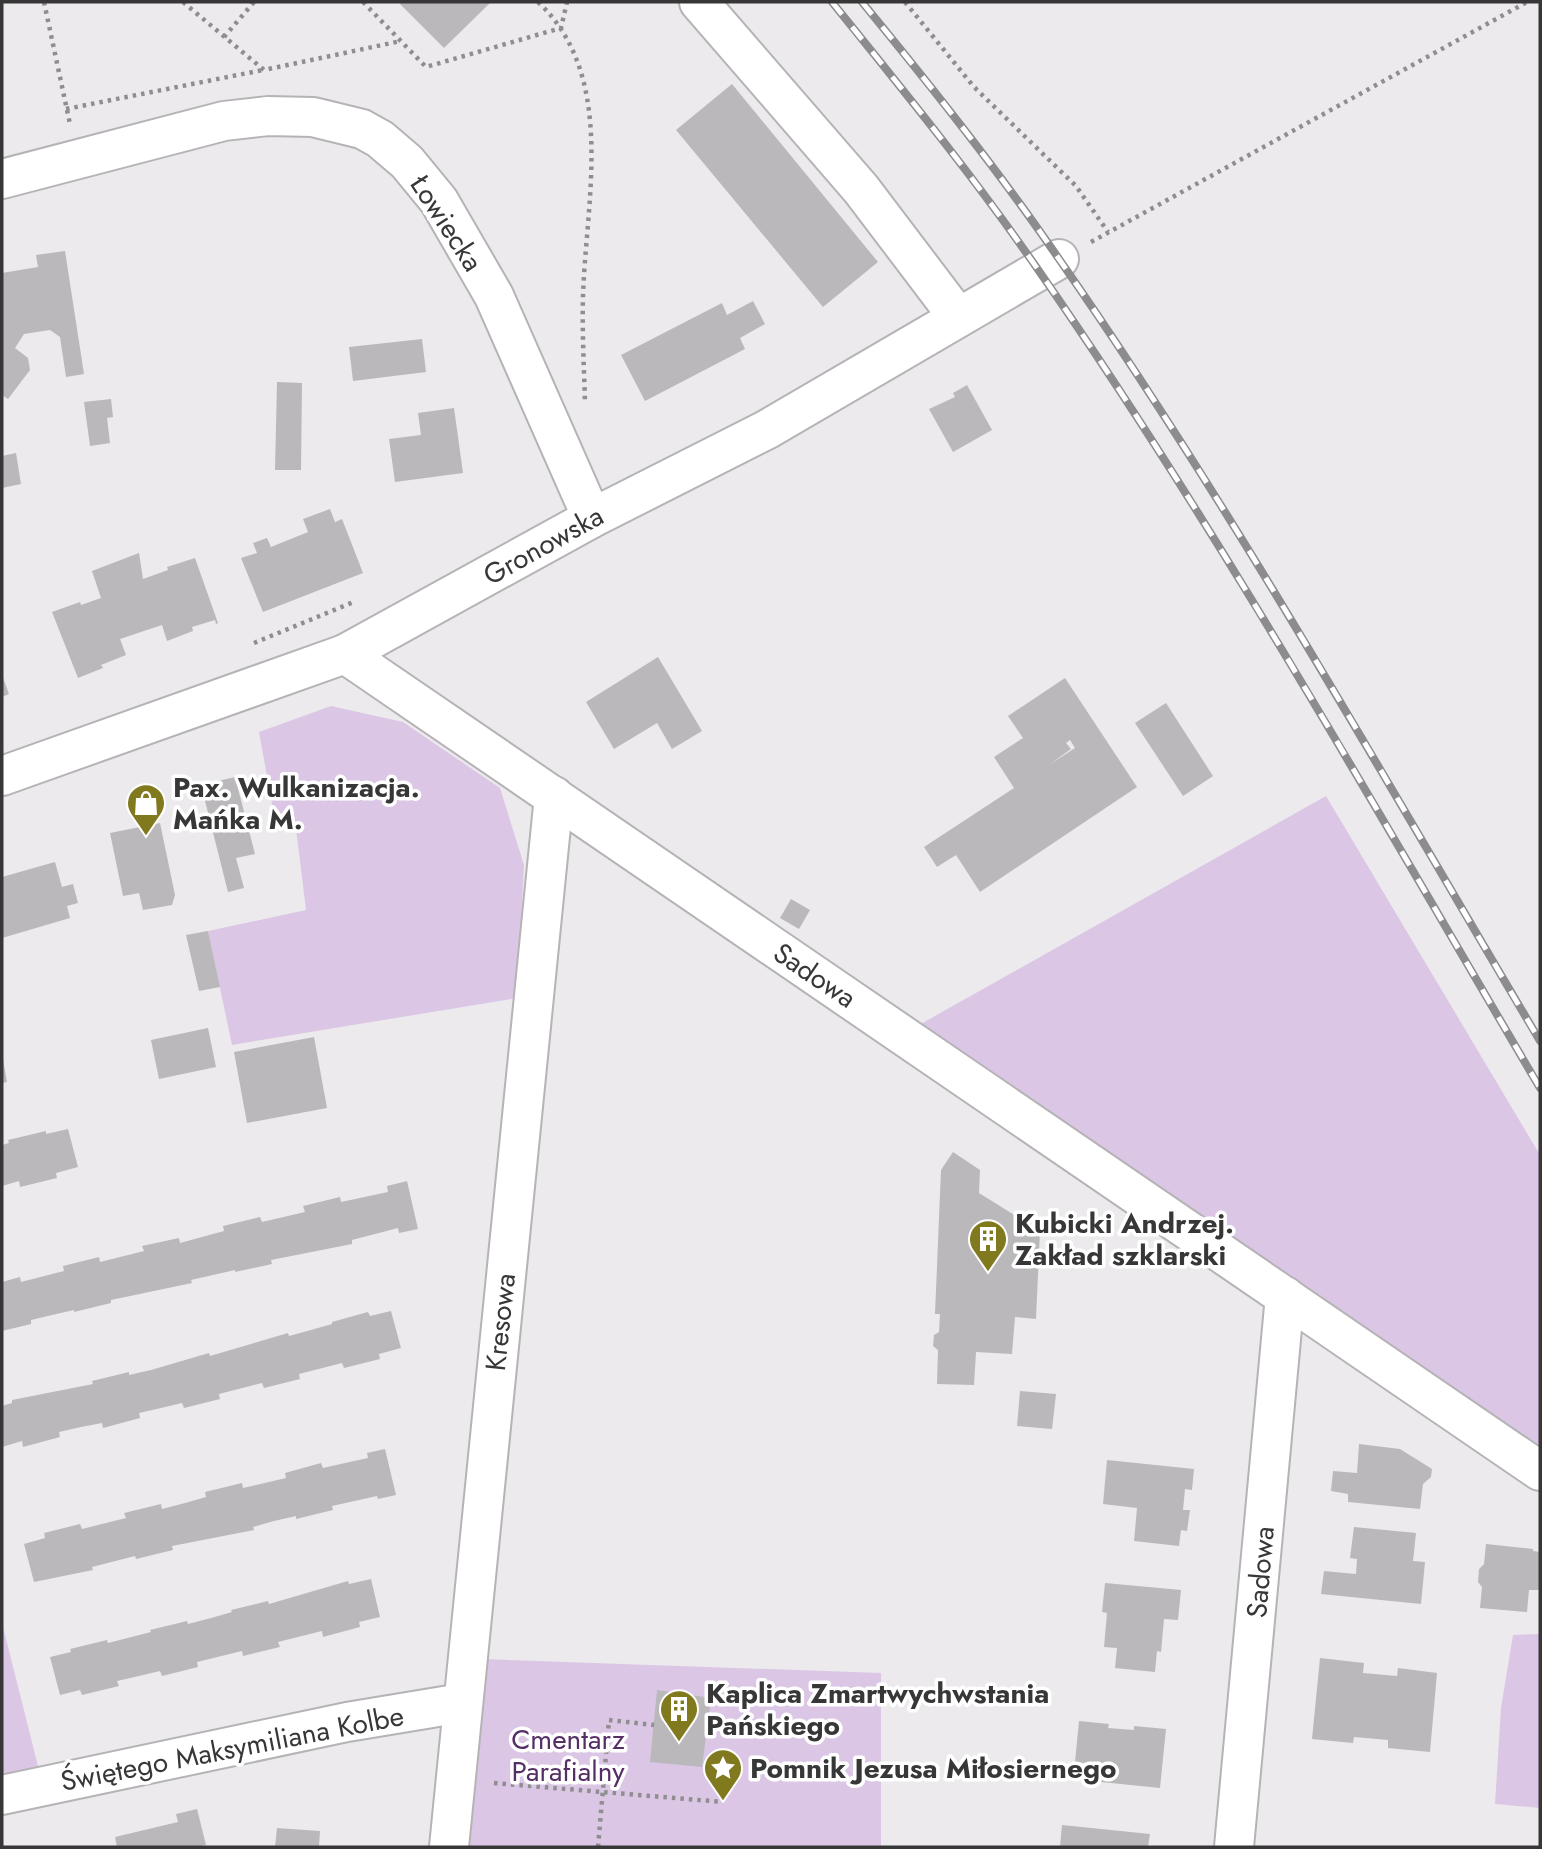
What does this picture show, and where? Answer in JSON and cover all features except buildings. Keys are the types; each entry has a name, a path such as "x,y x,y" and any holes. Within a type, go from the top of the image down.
{"street":[{"path":"699,2 861,189 958,317"},
{"name":"Łowiecka","path":"2,179 225,121 268,116 313,117 338,121 362,129 380,139 407,162 439,201 494,296 592,518"},
{"name":"Gronowska","path":"2,776 345,654 592,518 766,430 1059,259"},
{"name":"Sadowa","path":"345,654 1540,1471"},
{"name":"Kresowa","path":"449,1847 554,796"},
{"name":"Sadowa","path":"1234,1847 1285,1296"},
{"name":"Świętego Maksymiliana Kolbe","path":"2,1795 347,1722 462,1703"}],"path":[{"path":"44,2 77,159"},
{"path":"183,2 264,70"},
{"path":"225,37 254,2"},
{"path":"363,2 426,67 561,28"},
{"path":"538,2 555,18 573,50 590,114 590,178 583,298 585,408"},
{"path":"561,28 567,2"},
{"path":"905,2 974,87 1076,186 1108,232"},
{"path":"1059,259 1527,2"},
{"path":"66,109 401,41"},
{"path":"248,645 359,600"},
{"path":"598,1847 609,1720 654,1725"},
{"path":"455,1780 723,1802"}],"green space":[{"path":"331,706 403,722 500,788 524,865 517,998 232,1045 208,931 306,910 295,821 275,821 259,732"},
{"path":"1326,796 1540,1155 1540,1471 903,1034"},
{"path":"2,1623 43,1786 2,1795"},
{"path":"1540,1634 1540,1808 1495,1804 1501,1708 1513,1635"},
{"name":"Cmentarz Parafialny","path":"482,1659 881,1673 881,1847 466,1847"}],"railway":[{"path":"832,2 990,202 1106,370 1235,572 1540,1088"},
{"path":"862,2 1012,193 1124,354 1307,646 1540,1041"}],"place":[{"name":"Pax. Wulkanizacja. Mańka M.","path":"146,837"},
{"name":"Kubicki Andrzej. Zakład szklarski","path":"988,1273"},
{"name":"Kaplica Zmartwychwstania Pańskiego","path":"679,1743"},
{"name":"Pomnik Jezusa Miłosiernego","path":"723,1802"}]}
